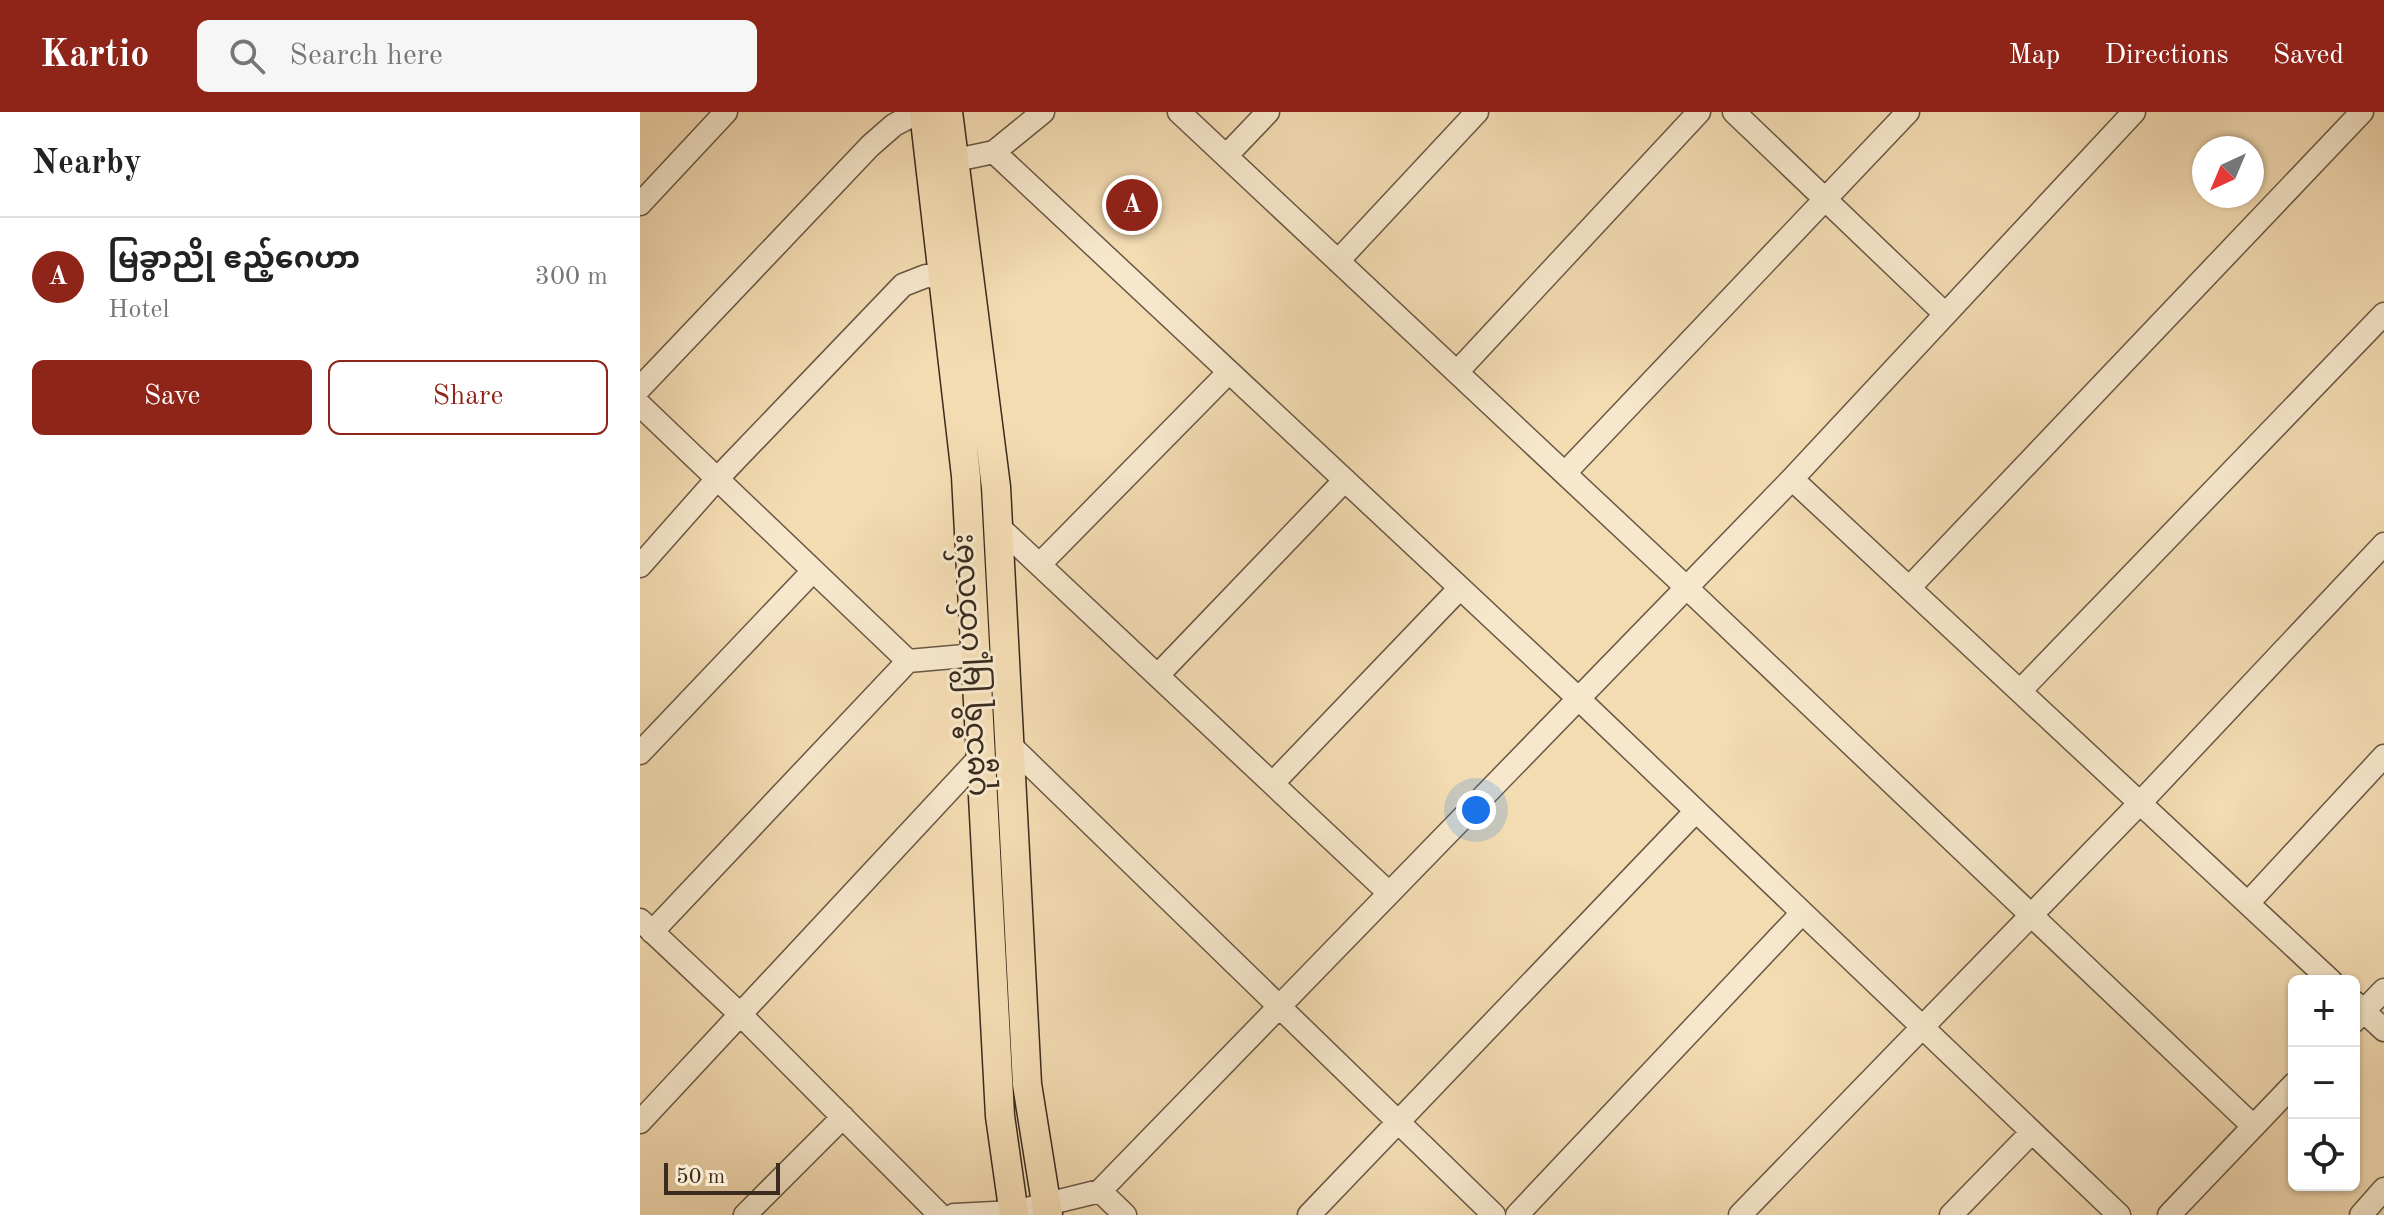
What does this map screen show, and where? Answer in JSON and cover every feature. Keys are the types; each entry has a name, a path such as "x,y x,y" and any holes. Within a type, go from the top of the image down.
{"main road":[{"name":"ပုဗ္ဗသီရိ မြို့ပတ်လမ်း","path":"922,112 945,277 967,490 1000,1116 1014,1214"},
{"name":"ပုဗ္ဗသီရိ မြို့ပတ်လမ်း","path":"948,112 996,487 1027,1084 1047,1211"},
{"path":"967,490 996,487"}],"street":[{"path":"640,204 726,112"},
{"path":"640,388 870,146 894,125 922,112"},
{"path":"956,160 994,152 1043,112"},
{"path":"1179,112 1687,588 2253,1126"},
{"path":"1226,156 1268,112"},
{"path":"1338,261 1477,112"},
{"path":"1457,372 1699,112"},
{"path":"1734,112 1944,313"},
{"path":"1565,473 1908,112"},
{"path":"954,1215 1047,1211 1100,1191 1792,479 2134,112"},
{"path":"1909,588 2362,112"},
{"path":"994,152 1580,700 2119,1215"},
{"path":"640,566 717,479 903,285 926,276 945,277"},
{"path":"2020,691 2384,314"},
{"path":"1040,564 1229,372"},
{"path":"640,405 908,661"},
{"path":"1792,479 2325,975"},
{"path":"1158,675 1345,480"},
{"path":"998,526 1389,893"},
{"path":"1740,1215 2140,803 2384,544"},
{"path":"640,753 813,571"},
{"path":"1273,783 1460,588"},
{"path":"940,1215 741,1015 646,926 908,661 976,655"},
{"path":"1009,744 1277,1008 1494,1215"},
{"path":"643,1113 741,1015 981,756"},
{"path":"2248,903 2384,756"},
{"path":"1309,1215 1696,811"},
{"path":"1517,1215 1802,913"},
{"path":"2360,1010 2384,990"},
{"path":"2360,1014 2384,1030"},
{"path":"2169,1215 2288,1090"},
{"path":"745,1215 843,1117"},
{"path":"1951,1215 2032,1132"},
{"path":"2361,1215 2384,1189"},
{"path":"1100,1191 1125,1215"}],"place":[{"name":"မြခွာညို ဧည့်ဂေဟာ","path":"1132,205"}]}
